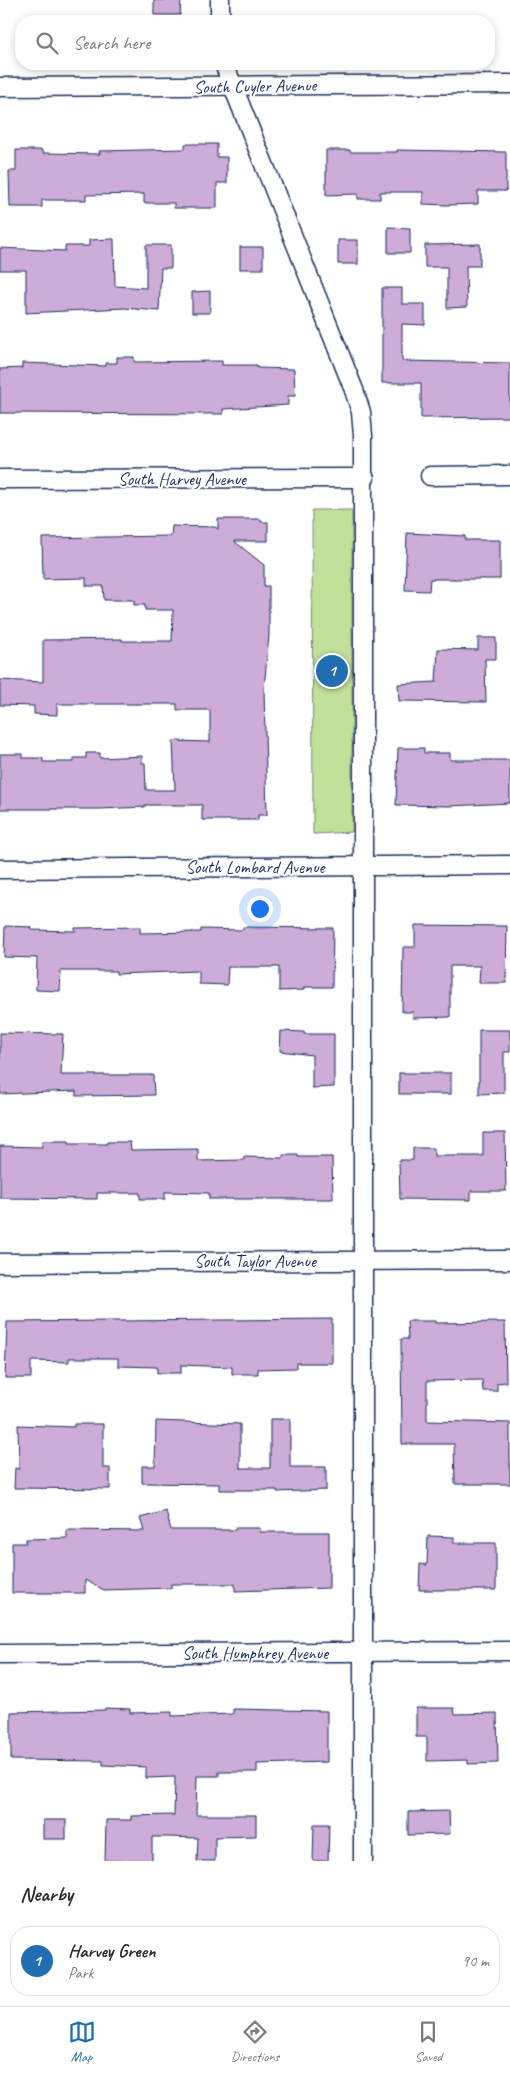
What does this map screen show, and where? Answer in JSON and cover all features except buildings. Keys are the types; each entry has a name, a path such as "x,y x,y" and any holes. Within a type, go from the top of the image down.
{"street":[{"path":"220,0 220,15"},
{"path":"226,70 354,390 362,420 365,478 362,1861"},
{"name":"South Cuyler Avenue","path":"0,87 510,84"},
{"path":"430,476 510,475"},
{"name":"South Harvey Avenue","path":"0,479 365,478"},
{"name":"South Lombard Avenue","path":"0,869 510,865"},
{"name":"South Taylor Avenue","path":"0,1263 510,1260"},
{"name":"South Humphrey Avenue","path":"0,1654 510,1652"}],"green space":[{"path":"312,510 352,510 352,832 313,834"}],"place":[{"name":"Harvey Green","path":"332,671"}]}
